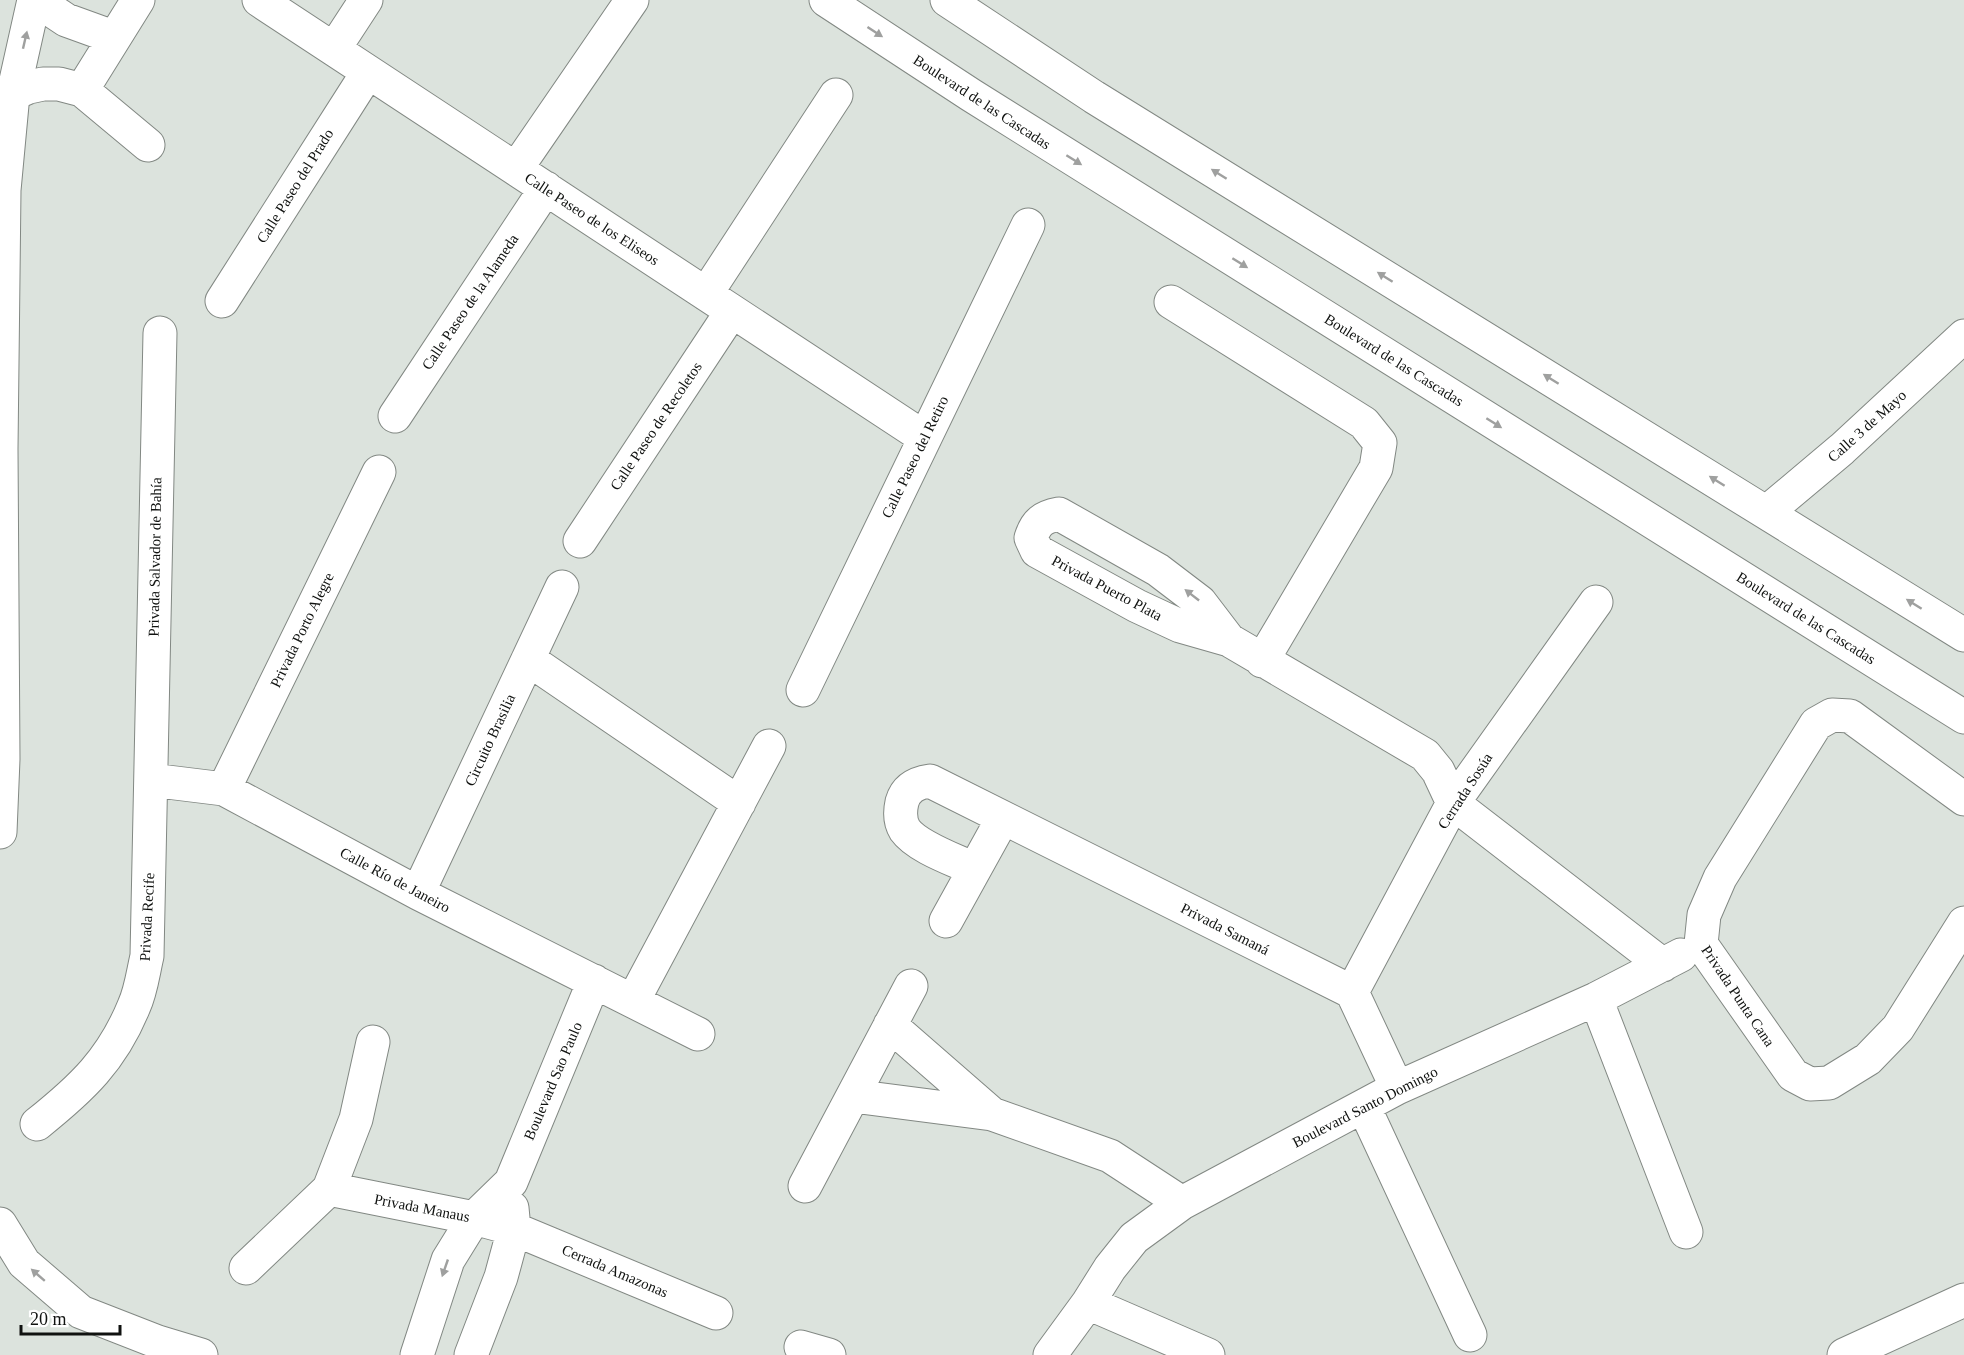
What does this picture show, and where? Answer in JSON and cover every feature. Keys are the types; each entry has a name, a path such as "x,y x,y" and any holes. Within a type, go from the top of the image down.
{"street":[{"path":"0,832 3,759 2,291 4,190 13,94 35,0 66,20 113,37"},
{"path":"82,90 138,0"},
{"name":"Calle Paseo de los Eliseos","path":"259,0 925,438"},
{"path":"334,50 366,0"},
{"path":"516,169 632,0"},
{"name":"Boulevard de las Cascadas","path":"826,0 971,95 1964,717"},
{"path":"947,0 1094,97 1964,635"},
{"name":"Calle Paseo del Prado","path":"222,301 368,72"},
{"path":"13,94 43,84 59,84 82,90 148,145"},
{"name":"Calle Paseo de Recoletos","path":"579,541 719,302 836,94"},
{"name":"Calle Paseo de la Alameda","path":"394,416 546,188"},
{"name":"Calle Paseo del Retiro","path":"803,690 1028,225"},
{"path":"1171,302 1364,423 1380,443 1376,468 1262,661"},
{"name":"Privada Salvador de Bahía","path":"151,780 160,333"},
{"name":"Calle 3 de Mayo","path":"1767,512 1842,449 1964,336"},
{"name":"Privada Porto Alegre","path":"224,789 380,472"},
{"name":"Privada Puerto Plata","path":"1229,640 1200,602 1158,570 1059,514 1045,516 1035,526 1031,538 1037,551 1169,621 1229,640 1425,755 1438,771 1454,803"},
{"name":"Circuito Brasilia","path":"418,893 562,587"},
{"name":"Cerrada Sosúa","path":"1352,992 1454,803 1596,602"},
{"path":"528,659 739,803"},
{"name":"Privada Punta Cana","path":"1964,799 1850,716 1832,715 1816,724 1720,878 1704,915 1701,944 1792,1075 1810,1084 1829,1083 1868,1059 1898,1028 1964,923"},
{"path":"633,1001 769,746"},
{"name":"Calle Río de Janeiro","path":"151,780 224,789 418,893 698,1034"},
{"name":"Privada Recife","path":"37,1124 73,1095 108,1058 135,1005 147,956 151,780"},
{"name":"Privada Samaná","path":"974,869 915,840 904,828 900,811 904,795 915,784 930,780 1352,992"},
{"path":"1454,803 1663,965"},
{"path":"946,921 1003,818"},
{"name":"Boulevard Santo Domingo","path":"1050,1355 1079,1328 1110,1268 1134,1238 1182,1203 1396,1088 1596,999 1701,944"},
{"name":"Boulevard Sao Paulo","path":"417,1355 448,1260 474,1218 511,1182 594,981"},
{"path":"805,1185 911,986"},
{"path":"1352,992 1396,1088"},
{"path":"1596,999 1686,1232"},
{"path":"890,1025 992,1114"},
{"path":"246,1268 329,1189 356,1119 373,1042"},
{"path":"853,1096 992,1114 1110,1156 1182,1203"},
{"path":"1364,1107 1470,1335"},
{"name":"Boulevard Sao Paulo","path":"471,1355 501,1277 514,1229 511,1182"},
{"name":"Privada Manaus","path":"329,1189 474,1218 514,1229"},
{"path":"0,1224 24,1263 81,1312 158,1342 201,1355"},
{"name":"Cerrada Amazonas","path":"514,1229 716,1313"},
{"path":"1844,1355 1964,1300"},
{"path":"1079,1328 1208,1355"}]}
